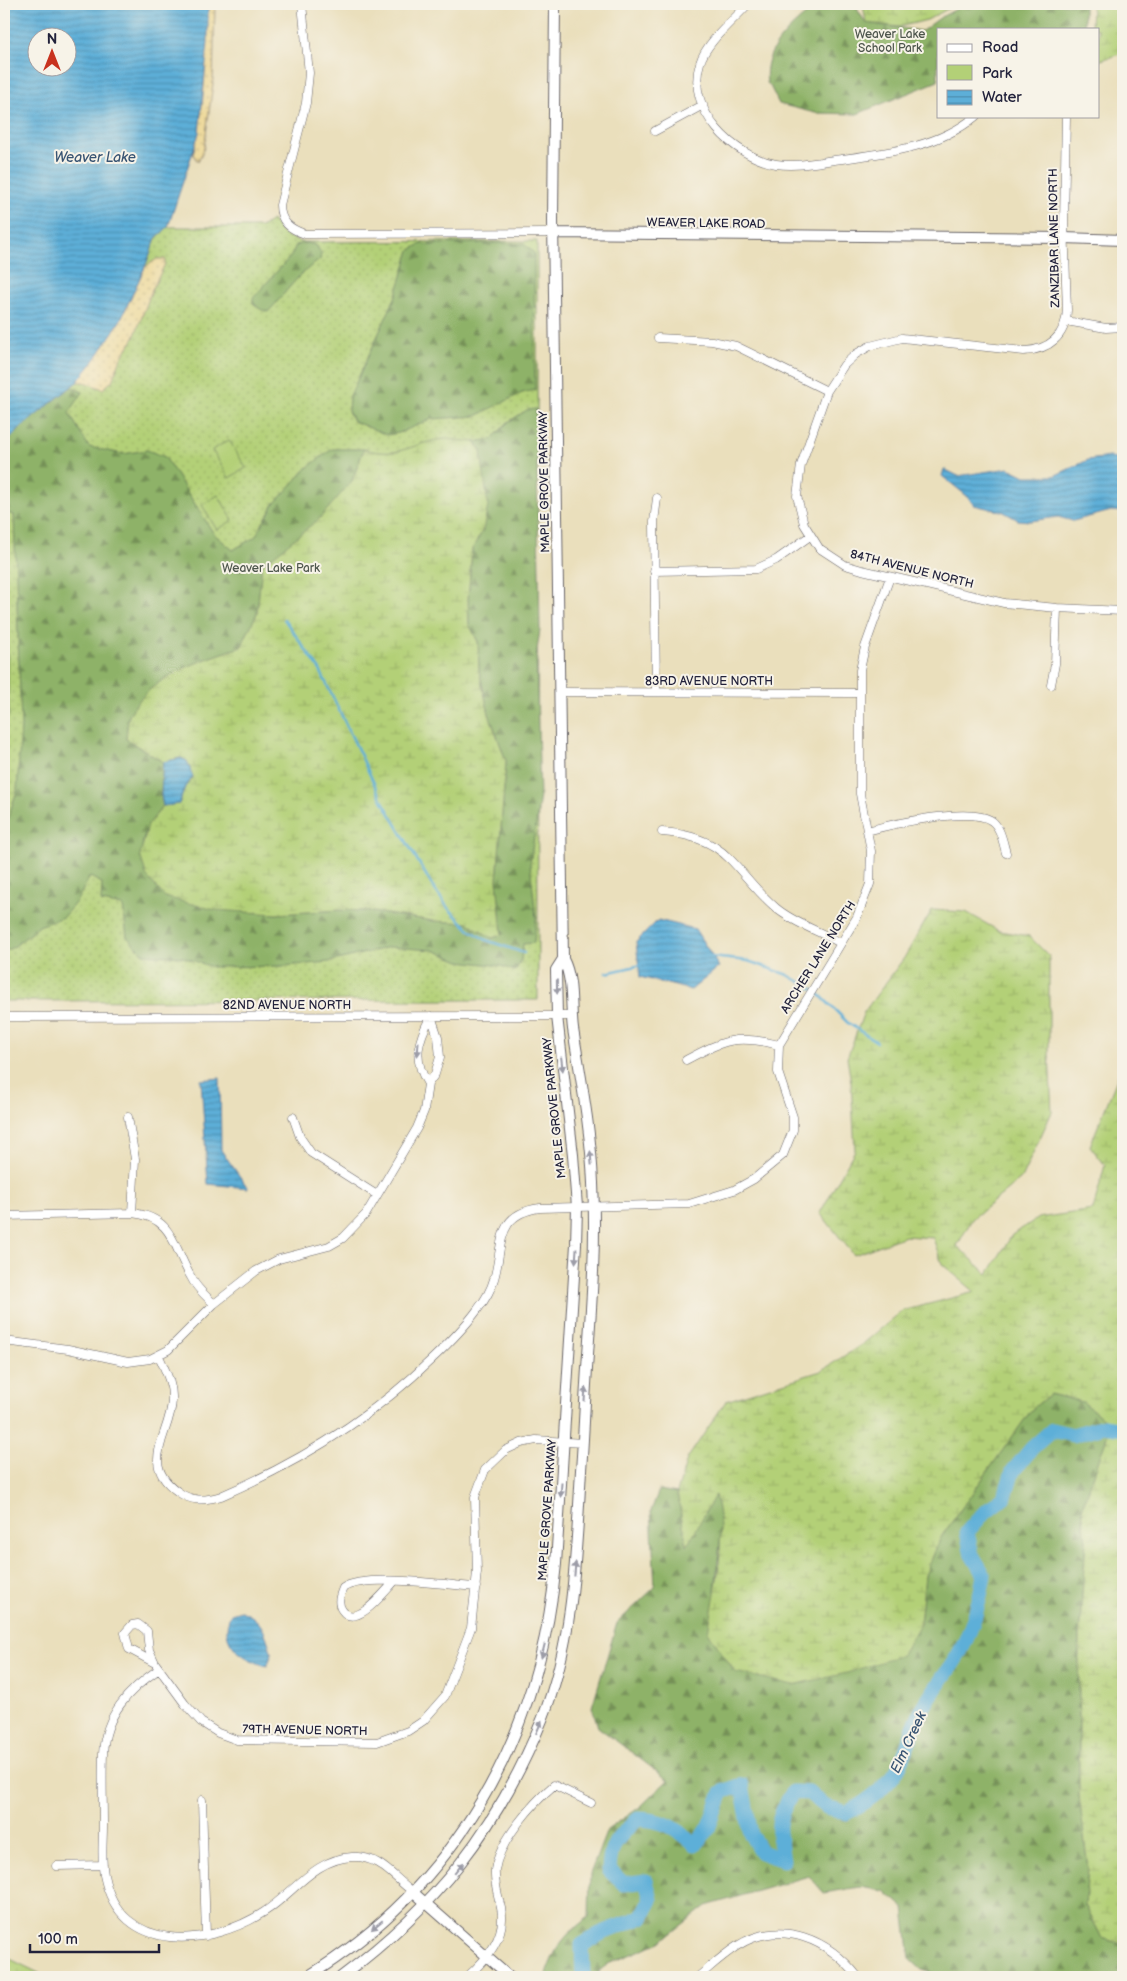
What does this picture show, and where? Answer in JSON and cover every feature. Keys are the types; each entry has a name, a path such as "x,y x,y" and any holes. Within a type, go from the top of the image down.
{"main road":[{"name":"MAPLE GROVE PARKWAY","path":"341,1977 396,1934 426,1903 468,1856 490,1823 509,1790 543,1718 562,1649 572,1603 594,1259 594,1207 586,1108 571,1016 569,971 563,959 553,233 556,4"},
{"name":"WEAVER LAKE ROAD","path":"553,233 1123,240"},
{"name":"MAPLE GROVE PARKWAY","path":"307,1977 354,1944 412,1891 453,1845 474,1814 492,1782 525,1712 546,1637 553,1600 577,1207 557,1016 556,970 563,959"}],"street":[{"name":"WEAVER LAKE ROAD","path":"302,4 309,73 306,103 280,205 281,216 290,227 305,234 553,233"},
{"path":"748,4 705,51 700,62 698,85 702,105 716,127 742,151 776,164 795,166 931,143 963,127 974,118"},
{"path":"655,131 702,105"},
{"name":"ZANZIBAR LANE NORTH","path":"810,536 799,510 798,480 827,391 844,365 870,346 885,340 918,338 1024,351 1037,350 1054,340 1066,321 1064,238 1066,118"},
{"path":"1066,321 1106,328 1123,327"},
{"path":"658,338 712,340 736,346 827,391"},
{"path":"656,692 654,522 657,498"},
{"path":"654,571 756,569 776,560 810,536"},
{"name":"84TH AVENUE NORTH","path":"810,536 819,548 845,565 890,577 1004,603 1123,611"},
{"name":"ARCHER LANE NORTH","path":"594,1207 690,1204 734,1190 773,1165 783,1155 793,1130 790,1104 778,1072 779,1045 865,902 870,884 871,851 860,794 860,670 865,647 890,577"},
{"path":"1050,685 1055,664 1057,608"},
{"name":"83RD AVENUE NORTH","path":"559,692 859,693"},
{"path":"867,831 917,819 940,817 986,818 998,828 1006,853"},
{"path":"662,832 688,835 716,847 731,858 777,908 794,920 840,943"},
{"path":"428,1084 418,1064 418,1046 431,1016"},
{"path":"4,1341 68,1349 128,1362 159,1356 174,1344 214,1304 266,1266 279,1259 329,1246 343,1238 366,1214 418,1128 424,1111 428,1084 438,1066 440,1057 438,1037 431,1016"},
{"name":"82ND AVENUE NORTH","path":"4,1017 571,1016"},
{"path":"686,1060 714,1045 733,1039 747,1038 779,1045"},
{"path":"128,1116 135,1159 132,1213"},
{"path":"293,1116 300,1137 311,1153 377,1195"},
{"path":"159,1356 168,1378 172,1398 171,1410 158,1450 159,1467 163,1477 182,1495 194,1500 208,1500 221,1496 311,1453 379,1406 414,1377 447,1345 487,1296 494,1280 502,1233 511,1220 532,1209 594,1207"},
{"path":"4,1216 132,1213 152,1218 170,1232 192,1280 214,1304"},
{"name":"79TH AVENUE NORTH","path":"157,1666 129,1649 125,1638 128,1627 138,1624 147,1632 149,1650 157,1666 201,1722 218,1733 237,1740 377,1742 401,1735 423,1721 435,1709 452,1681 470,1628 476,1587 474,1497 485,1470 506,1450 521,1443 536,1440 583,1443"},
{"path":"394,1582 364,1613 356,1616 348,1615 342,1610 340,1595 350,1583 394,1582 476,1587"},
{"path":"157,1666 119,1704 105,1736 103,1752 103,1866 109,1890 117,1905 140,1927 154,1934 172,1939 206,1936 240,1925 263,1913 285,1897 316,1869 340,1858 366,1857 376,1861 510,1977"},
{"path":"468,1977 498,1941 502,1930 501,1909 496,1889 496,1867 500,1854 528,1809 554,1785 591,1803"},
{"path":"202,1800 206,1936"},
{"path":"56,1866 103,1866"},
{"path":"698,1977 738,1945 755,1938 774,1934 802,1937 827,1947 841,1958 858,1977"}],"green space":[{"name":"Weaver Lake School Park","path":"819,4 861,4 857,9 866,23 922,31 941,17 966,4 1084,4 1084,28 937,28 937,81 857,114 815,113 779,104 767,83 769,59 782,37"},
{"path":"863,4 957,4 927,20 899,27 866,23"},
{"path":"1092,4 1123,4 1123,53 1100,60 1100,28 1091,28"},
{"name":"Weaver Lake Park","path":"272,220 284,235 301,242 537,241 538,1000 4,1001 4,446 120,321 156,238 168,227 261,227"},
{"path":"306,243 316,245 321,253 320,260 299,277 268,312 260,309 253,303 253,298 291,256 296,245"},
{"path":"421,244 524,244 534,253 535,390 522,393 476,416 432,419 399,433 387,435 353,421 348,411 349,398 395,298 410,250"},
{"path":"71,387 83,392 69,413 89,447 123,454 147,450 165,457 214,534 233,550 255,537 274,504 308,467 332,449 364,449 352,481 320,519 262,565 257,613 241,647 194,664 163,680 149,690 129,716 126,739 163,762 161,795 163,806 150,824 143,839 142,856 147,877 253,911 276,914 339,910 367,911 434,921 468,923 492,938 502,935 497,880 506,761 489,714 479,671 478,642 469,624 468,599 472,549 483,530 481,451 475,442 492,439 508,422 527,410 536,409 540,630 536,657 540,796 530,864 536,918 534,943 523,944 521,960 515,971 501,966 460,961 433,950 390,947 329,962 284,966 212,967 183,957 144,954 127,937 123,906 101,902 102,883 90,877 76,902 63,917 39,926 15,946 4,952 4,829 17,791 21,725 14,515 4,512 4,446 19,429"},
{"path":"446,439 475,442 481,451 488,506 483,530 472,549 468,599 469,624 478,642 479,671 489,714 506,761 497,880 502,935 492,938 468,923 434,921 367,911 339,910 276,914 215,910 165,897 147,877 140,855 148,825 163,806 179,804 185,787 193,778 187,761 180,758 163,762 126,739 129,716 149,690 163,680 194,664 241,647 257,613 262,565 320,518 352,481 364,449 377,452 398,451 435,440"},
{"path":"229,440 246,468 229,478 212,450"},
{"path":"218,495 233,520 217,530 202,505"},
{"path":"4,608 6,608 9,716 4,722"},
{"path":"932,910 966,912 999,931 1029,936 1049,956 1049,1053 1052,1112 1021,1179 972,1219 957,1246 988,1274 1012,1235 1038,1218 1093,1210 1105,1165 1090,1146 1123,1064 1123,1944 1102,1938 1085,1905 1088,1868 1079,1795 1079,1636 1086,1541 1082,1509 1111,1425 1083,1402 1050,1394 1032,1409 941,1537 925,1575 920,1624 902,1655 847,1673 793,1685 735,1672 708,1632 717,1581 720,1546 720,1529 715,1495 687,1546 677,1493 687,1459 726,1401 821,1371 864,1343 902,1311 975,1292 942,1264 933,1238 905,1236 854,1255 820,1213 855,1150 851,1082 847,1058 864,1012 904,958"},
{"path":"1050,1394 1083,1402 1111,1425 1082,1509 1086,1541 1079,1636 1079,1795 1088,1868 1085,1905 1102,1938 1123,1944 1123,1977 946,1977 922,1970 910,1959 904,1908 885,1891 860,1887 824,1893 809,1876 706,1906 660,1942 608,1964 599,1971 599,1977 545,1977 561,1943 572,1930 589,1917 590,1874 607,1830 640,1807 668,1780 598,1727 592,1707 617,1623 655,1587 651,1511 659,1490 677,1493 687,1545 715,1494 722,1523 715,1591 920,1624 925,1575 941,1537 1032,1409"},
{"path":"4,1956 47,1977 4,1977"}],"sand":[{"path":"208,4 215,4 213,83 204,148 198,162 193,154 203,98"},
{"path":"157,259 165,259 165,264 152,290 134,338 121,358 112,381 103,389 84,382 77,382 120,321 145,267"}],"water":[{"name":"Weaver Lake","path":"4,4 208,4 208,42 199,133 168,227 156,238 120,321 94,361 77,382 19,429 4,446"},
{"path":"1109,457 1123,460 1123,512 1111,511 1073,521 1058,517 1030,521 1018,520 1004,512 974,505 967,496 942,476 944,469 958,476 1009,468 1025,476 1054,476 1088,460"},
{"path":"181,758 187,761 193,777 185,787 179,804 163,806 161,795 163,762"},
{"path":"658,920 695,929 719,967 691,990 640,977 636,942"},
{"path":"220,1078 221,1150 248,1188 208,1184 201,1080"},
{"path":"241,1611 254,1618 265,1633 272,1654 267,1666 241,1654 230,1641 227,1633 231,1614"}],"waterway":[{"path":"284,619 320,670 382,800 433,887 448,908 470,930 486,940 524,953"},
{"path":"711,957 748,961 788,975 816,991 848,1023 877,1042"},
{"path":"606,973 641,965"},
{"name":"Elm Creek","path":"583,1977 582,1945 600,1934 642,1917 651,1900 646,1881 624,1884 609,1870 611,1853 616,1841 638,1819 655,1821 669,1826 695,1844 707,1831 722,1792 742,1785 751,1835 761,1852 783,1860 779,1832 780,1817 793,1792 809,1793 827,1807 846,1813 866,1801 886,1784 900,1765 923,1709 958,1655 973,1622 984,1575 972,1555 967,1532 983,1514 1005,1496 1013,1471 1032,1448 1052,1430 1073,1435 1104,1426 1123,1429"}]}
